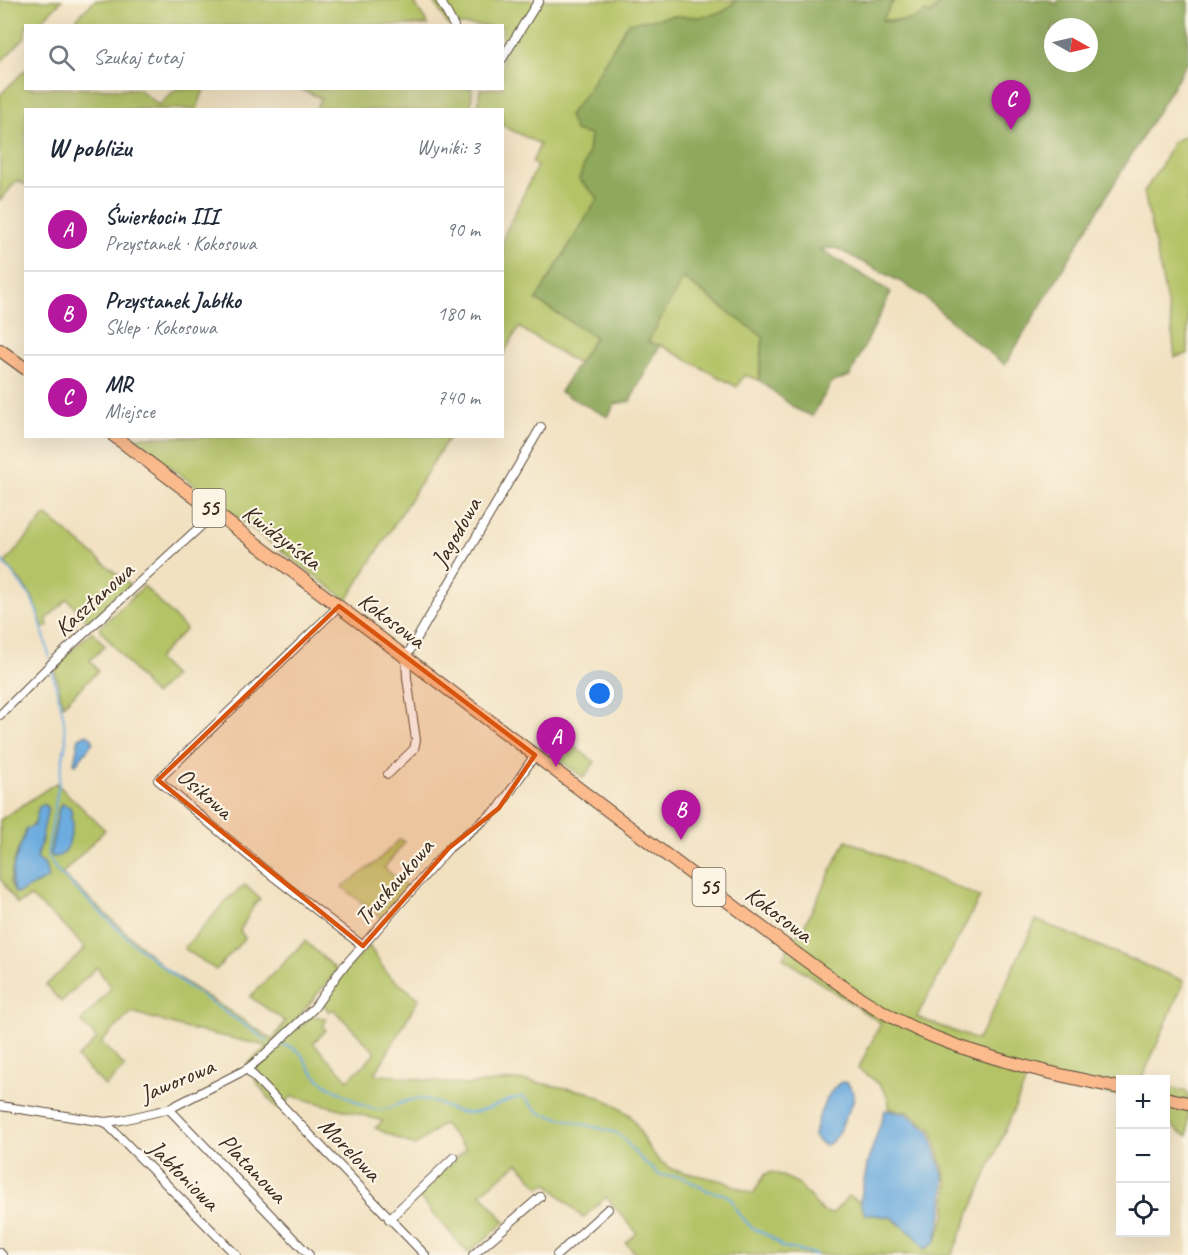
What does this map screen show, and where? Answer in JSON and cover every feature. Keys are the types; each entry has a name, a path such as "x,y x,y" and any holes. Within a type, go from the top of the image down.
{"main road":[{"path":"0,350 24,368"},
{"name":"Kwidzyńska","path":"117,438 339,606"},
{"name":"Kokosowa","path":"339,606 797,954 881,1011 960,1047 1116,1087"},
{"path":"1170,1099 1188,1103"}],"street":[{"path":"440,0 453,24"},
{"path":"504,56 539,0"},
{"name":"Jagodowa","path":"406,657 541,427"},
{"name":"Kasztanowa","path":"0,715 54,661 215,513"},
{"name":"Osikowa","path":"339,606 158,780 264,869 363,946"},
{"path":"388,774 414,749 416,740 406,678 406,657"},
{"name":"Truskawkowa","path":"282,1036 314,1008 340,971 449,848 499,808 536,755"},
{"name":"Jaworowa","path":"0,1106 105,1122 169,1109 247,1070 282,1036"},
{"name":"Morelowa","path":"247,1070 425,1255"},
{"name":"Platanowa","path":"169,1109 309,1255"},
{"name":"Jabłoniowa","path":"105,1122 236,1255"},
{"path":"389,1219 454,1157"},
{"path":"473,1255 540,1197"},
{"path":"557,1255 608,1209"}],"highlighted area":[{"path":"339,606 535,755 499,808 449,848 363,946 158,780"}],"green space":[{"path":"0,0 62,0 38,24 24,24 24,38 0,63"},
{"path":"95,0 413,0 427,24 171,23 71,24"},
{"path":"433,0 737,0 723,12 702,17 673,16 586,93 569,115 590,135 588,154 580,179 598,198 536,300 595,337 578,364 519,327 504,353 504,236 537,166 532,163 540,144 504,126 504,108 478,108 480,90 504,90 504,24 447,24"},
{"path":"737,0 894,0 882,20 899,21 910,20 925,12 930,14 943,0 1048,0 1056,4 1059,0 1188,0 1188,61 1005,365 924,297 903,283 836,248 820,249 891,292 850,376 832,382 812,416 796,409 759,380 763,337 683,278 648,342 660,345 630,401 615,404 608,417 560,392 595,337 536,300 598,198 579,179 588,154 590,135 575,131 569,115 586,93 628,23 673,16 702,17 723,12"},
{"path":"894,0 943,0 930,14 925,12 915,20 882,20"},
{"path":"24,71 24,90 139,90 159,105 175,90 204,90 197,108 24,108 24,184 17,180 0,201 0,95"},
{"path":"302,90 472,90 471,108 316,108 321,98"},
{"path":"1188,134 1188,354 1175,357 1171,322 1144,192 1173,142"},
{"path":"682,278 763,337 759,380 744,375 737,387 660,345 648,343"},
{"path":"132,438 448,438 347,600"},
{"path":"46,515 130,585 89,622 67,599 47,619 48,626 43,628 32,596 5,563"},
{"path":"144,586 186,629 157,659 174,676 154,695 99,628"},
{"path":"92,631 105,646 90,660 98,671 63,705 54,667"},
{"path":"565,740 595,762 584,778 554,756"},
{"path":"56,783 105,830 62,874 168,971 273,1040 285,1021 250,997 305,941 337,970 292,1025 298,1029 311,1016 327,1018 323,1027 326,1030 313,1043 348,1080 376,1053 333,1009 329,1012 323,1004 340,977 369,946 388,975 419,998 375,1074 467,1085 513,1080 528,1081 588,1092 630,1115 659,1161 674,1170 723,1181 753,1194 765,1174 773,1172 798,1183 822,1211 832,1214 849,1196 860,1202 866,1214 890,1217 915,1236 925,1249 935,1243 946,1214 947,1182 932,1130 908,1112 889,1109 884,1090 858,1069 881,1023 783,958 792,940 803,928 846,840 980,897 917,1017 977,1040 1036,920 1184,981 1144,1075 1116,1075 1116,1096 1029,1074 952,1255 637,1255 626,1243 637,1233 606,1197 583,1218 547,1183 540,1188 518,1163 481,1193 505,1222 468,1253 417,1195 466,1149 443,1124 415,1146 375,1128 383,1121 293,1096 277,1109 257,1083 247,1065 267,1046 184,1028 132,1012 101,1042 125,1067 105,1086 77,1058 97,1039 81,1022 111,988 97,967 61,1002 46,985 85,949 69,930 31,897 17,904 0,878 0,820","holes":["62,804 72,813 53,857 50,853 59,808","39,807 42,840 37,859 45,866 48,878 15,893 10,882 13,865 19,847 36,820"]},
{"path":"400,839 405,842 384,868 408,887 383,919 342,887 374,864"},
{"path":"245,885 260,899 254,905 240,931 245,938 216,970 184,948 229,898"},
{"path":"1170,1087 1188,1092 1188,1136 1170,1123"}],"water":[{"path":"87,734 93,742 76,764 74,763 79,738"},
{"path":"44,804 48,809 37,859 45,865 48,878 15,893 12,877 15,861 26,829 34,826 39,807"},
{"path":"62,804 70,807 72,813 70,817 73,821 69,844 63,854 53,857 50,854 59,808"},
{"path":"842,1082 847,1083 853,1092 852,1105 837,1135 829,1144 824,1145 814,1136 817,1122 832,1091"},
{"path":"885,1110 907,1114 929,1131 944,1178 943,1211 935,1243 925,1249 915,1236 891,1217 865,1214 860,1202 868,1161"}],"waterway":[{"path":"0,558 31,597 50,659"},
{"path":"52,671 63,714 66,740 48,856 57,871 132,942 188,987 268,1041"},
{"path":"279,1044 299,1052 315,1075 327,1085 374,1109 390,1108 405,1101 418,1099 432,1101 459,1112 470,1113 523,1097 540,1113 614,1132 622,1137 634,1152 659,1175 682,1177 708,1191 724,1194 731,1199 738,1213 752,1228 771,1237 782,1247 816,1255"}],"place":[{"name":"MR","path":"1011,130"},
{"name":"Świerkocin III","path":"556,767"},
{"name":"Przystanek Jabłko","path":"681,840"}]}
